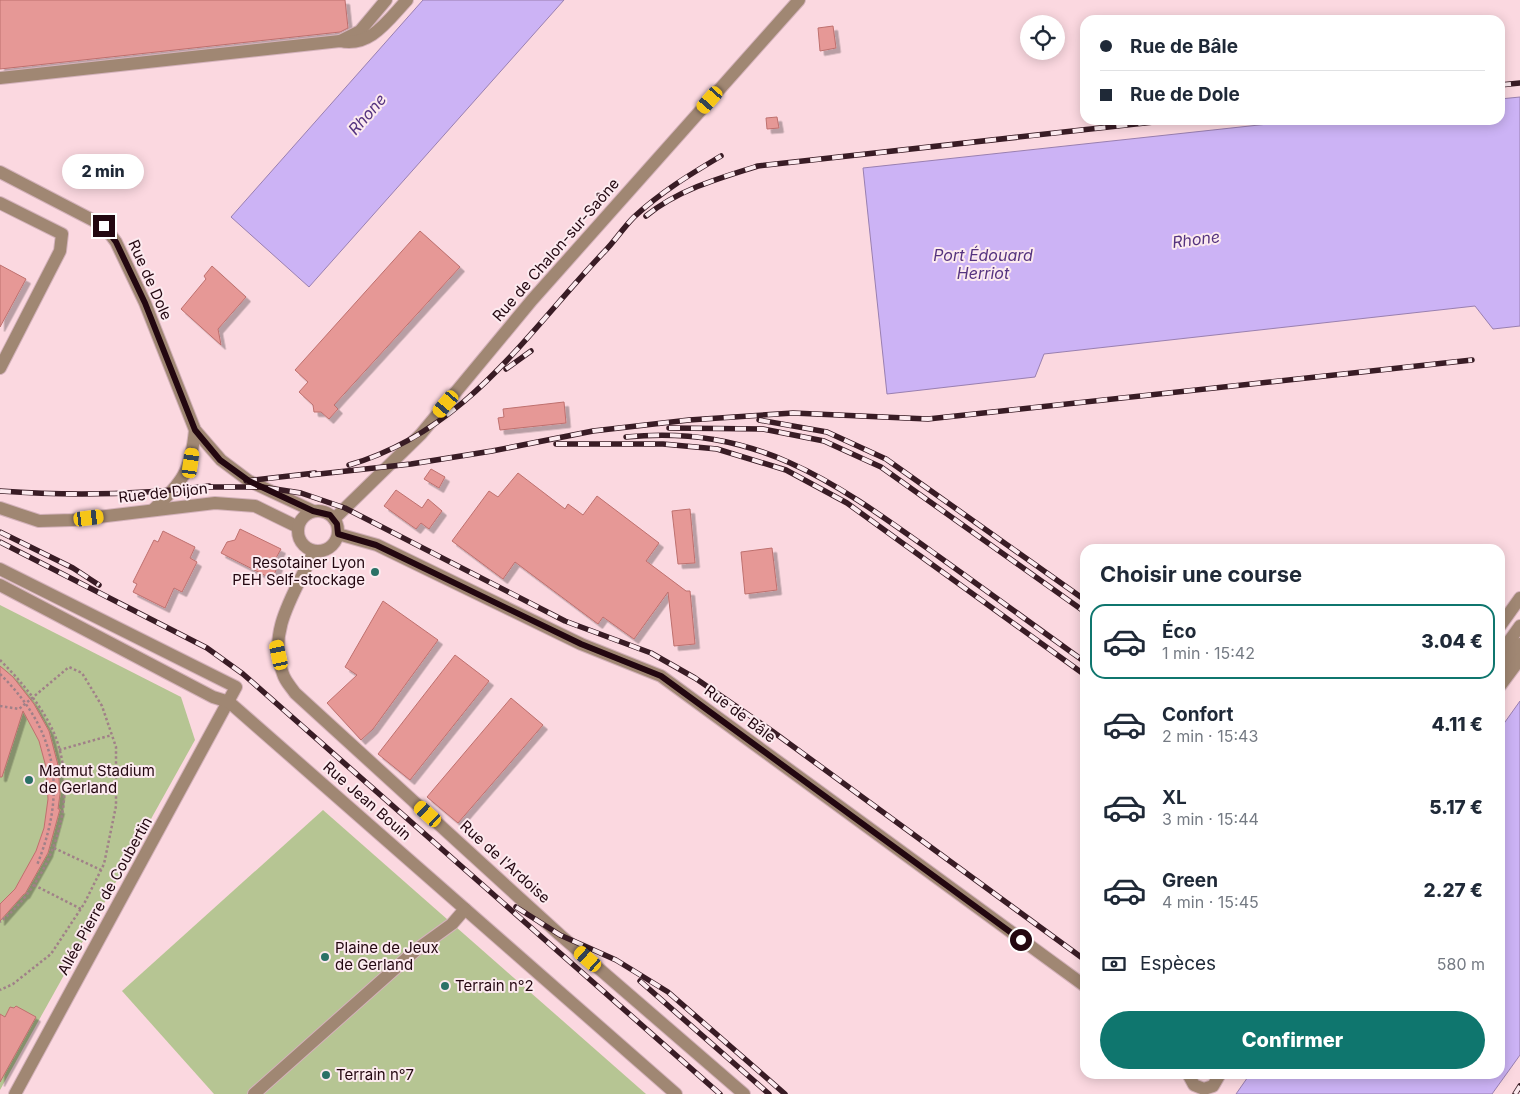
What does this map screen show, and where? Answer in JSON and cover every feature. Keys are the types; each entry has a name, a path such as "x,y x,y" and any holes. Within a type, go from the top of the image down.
{"street":[{"path":"0,78 340,41 360,31 386,0"},
{"path":"340,41 350,44 364,41 379,31 407,0"},
{"name":"Rue de Chalon-sur-Saône","path":"334,519 422,434 532,300 799,0"},
{"name":"Rue de Dole","path":"0,172 104,226 116,242 145,303 195,430 220,460 249,481 313,511"},
{"path":"0,203 62,234 60,250 0,368"},
{"name":"Rue de Dole","path":"153,510 175,489 191,463 195,430"},
{"name":"Rue de Dijon","path":"0,508 39,521 73,520 215,503 255,506 298,528"},
{"path":"313,511 325,512 334,519 338,534 332,546 327,550 314,551 308,549 299,540 298,528 303,517 313,511"},
{"name":"Rue de Bâle","path":"338,534 376,545 581,644 661,676 1080,982"},
{"name":"Rue de l'Ardoise","path":"314,551 281,621 276,645 283,675 295,694 560,935 744,1094"},
{"name":"Allée Pierre de Coubertin","path":"0,569 236,687 15,1094"},
{"name":"Rue Jean Bouin","path":"0,585 213,697 229,702 676,1094"},
{"path":"1505,619 1520,598"},
{"path":"1505,647 1520,626"},
{"path":"1505,664 1520,644"},
{"path":"1505,679 1520,659"},
{"path":"254,1094 416,950 452,924 465,909"},
{"path":"1191,1090 1209,1088 1218,1079"}],"path":[{"path":"0,660 33,697 54,734 64,779 62,810 54,848 34,885 14,910 0,922"},
{"path":"0,706 19,709 69,668 82,673 102,706 116,747 116,806 104,864 81,909 51,954 13,984 0,990"},
{"path":"0,674 25,703 36,720 48,750 55,781 54,809 48,838 37,865"},
{"path":"59,750 112,735"},
{"path":"54,809 62,810"},
{"path":"54,848 101,870"},
{"path":"34,885 81,909"}],"green space":[{"path":"0,605 181,697 195,740 0,1090"},
{"name":"Plaine de Jeux de Gerland","path":"323,810 646,1094 214,1094 122,991"}],"water":[{"name":"Rhone","path":"423,0 564,0 309,287 231,217"},
{"name":"Port Édouard Herriot","path":"1520,97 1520,326 1493,329 1475,306 1044,354 1035,377 887,394 863,168 1259,125 1505,125 1505,98"},
{"path":"1520,701 1520,1055 1505,1076 1505,722"},
{"path":"1246,1079 1503,1079 1492,1094 1236,1094"}],"building":[{"path":"0,0 345,0 348,28 340,32 0,69"},
{"path":"833,26 836,48 820,51 818,28"},
{"path":"777,117 779,128 767,129 766,118"},
{"path":"420,231 460,267 334,405 338,409 329,419 321,412 314,412 313,405 299,392 308,382 295,370"},
{"path":"0,265 26,279 0,327"},
{"path":"212,266 246,297 218,329 221,345 181,309 206,279 204,276"},
{"path":"564,402 566,423 500,430 498,418 504,417 503,409"},
{"path":"431,469 445,477 439,488 424,479"},
{"path":"518,473 565,509 568,504 583,515 597,496 659,543 646,561 686,591 690,591 695,644 674,646 668,592 634,639 603,617 598,624 515,562 503,579 452,541 489,491 498,497"},
{"path":"396,490 422,508 428,499 442,511 429,529 421,523 416,529 384,506"},
{"path":"690,509 695,563 678,564 672,511"},
{"path":"240,529 281,549 276,558 278,566 272,579 221,553 227,542 235,540"},
{"path":"163,531 195,547 190,558 197,562 182,592 174,588 165,608 133,592 137,584 133,582 154,540 158,542"},
{"path":"772,548 777,590 745,594 741,552"},
{"path":"383,601 438,640 373,729 361,740 327,703 357,675 345,667"},
{"path":"455,655 489,681 410,780 378,754"},
{"path":"0,666 13,677 34,704 49,731 58,765 60,794 58,809 60,809 48,853 25,894 0,921 0,904 15,889 36,851 44,828 48,799 46,767 39,741 23,711 2,777 0,777"},
{"path":"511,698 543,725 458,823 427,797"},
{"path":"16,1006 36,1017 0,1082 0,1014 5,1017 10,1007 14,1008"}],"railway":[{"path":"1505,84 1520,83"},
{"path":"646,216 685,192 714,180 758,166 1127,125"},
{"path":"349,465 390,449 427,429 460,405 491,377 519,347 634,217 665,192 721,156"},
{"path":"506,369 531,351"},
{"path":"310,475 411,464 492,451 593,431 689,420 793,413 928,419 1472,360"},
{"path":"759,420 827,432 886,459 1080,596"},
{"path":"669,428 763,429 824,441 881,467 1080,608"},
{"path":"626,437 673,435 716,440 756,450 793,464 829,483 901,529 1080,658"},
{"path":"556,444 663,444 717,449 786,470 847,503 1080,671"},
{"path":"246,481 315,473"},
{"path":"0,491 104,494 209,486"},
{"path":"202,487 262,487 301,493 345,508 565,621 651,653 695,678 772,731 1080,956"},
{"path":"0,532 73,568 99,585"},
{"path":"0,542 207,648 243,674 720,1094"},
{"path":"516,907 560,935 616,960 668,992 785,1094"},
{"path":"640,981 769,1094"},
{"path":"1515,1094 1520,1086"}],"place":[{"name":"Resotainer Lyon PEH Self-stockage","path":"375,572"},
{"name":"Matmut Stadium de Gerland","path":"29,780"},
{"name":"Plaine de Jeux de Gerland","path":"325,957"},
{"name":"Terrain n°2","path":"445,986"},
{"name":"Terrain n°7","path":"326,1075"}],"route":[{"path":"104,226 116,242 145,303 195,430 220,460 249,481 313,511 319,510 330,515 337,524 338,534 376,545 581,644 661,676 1021,940"}]}
